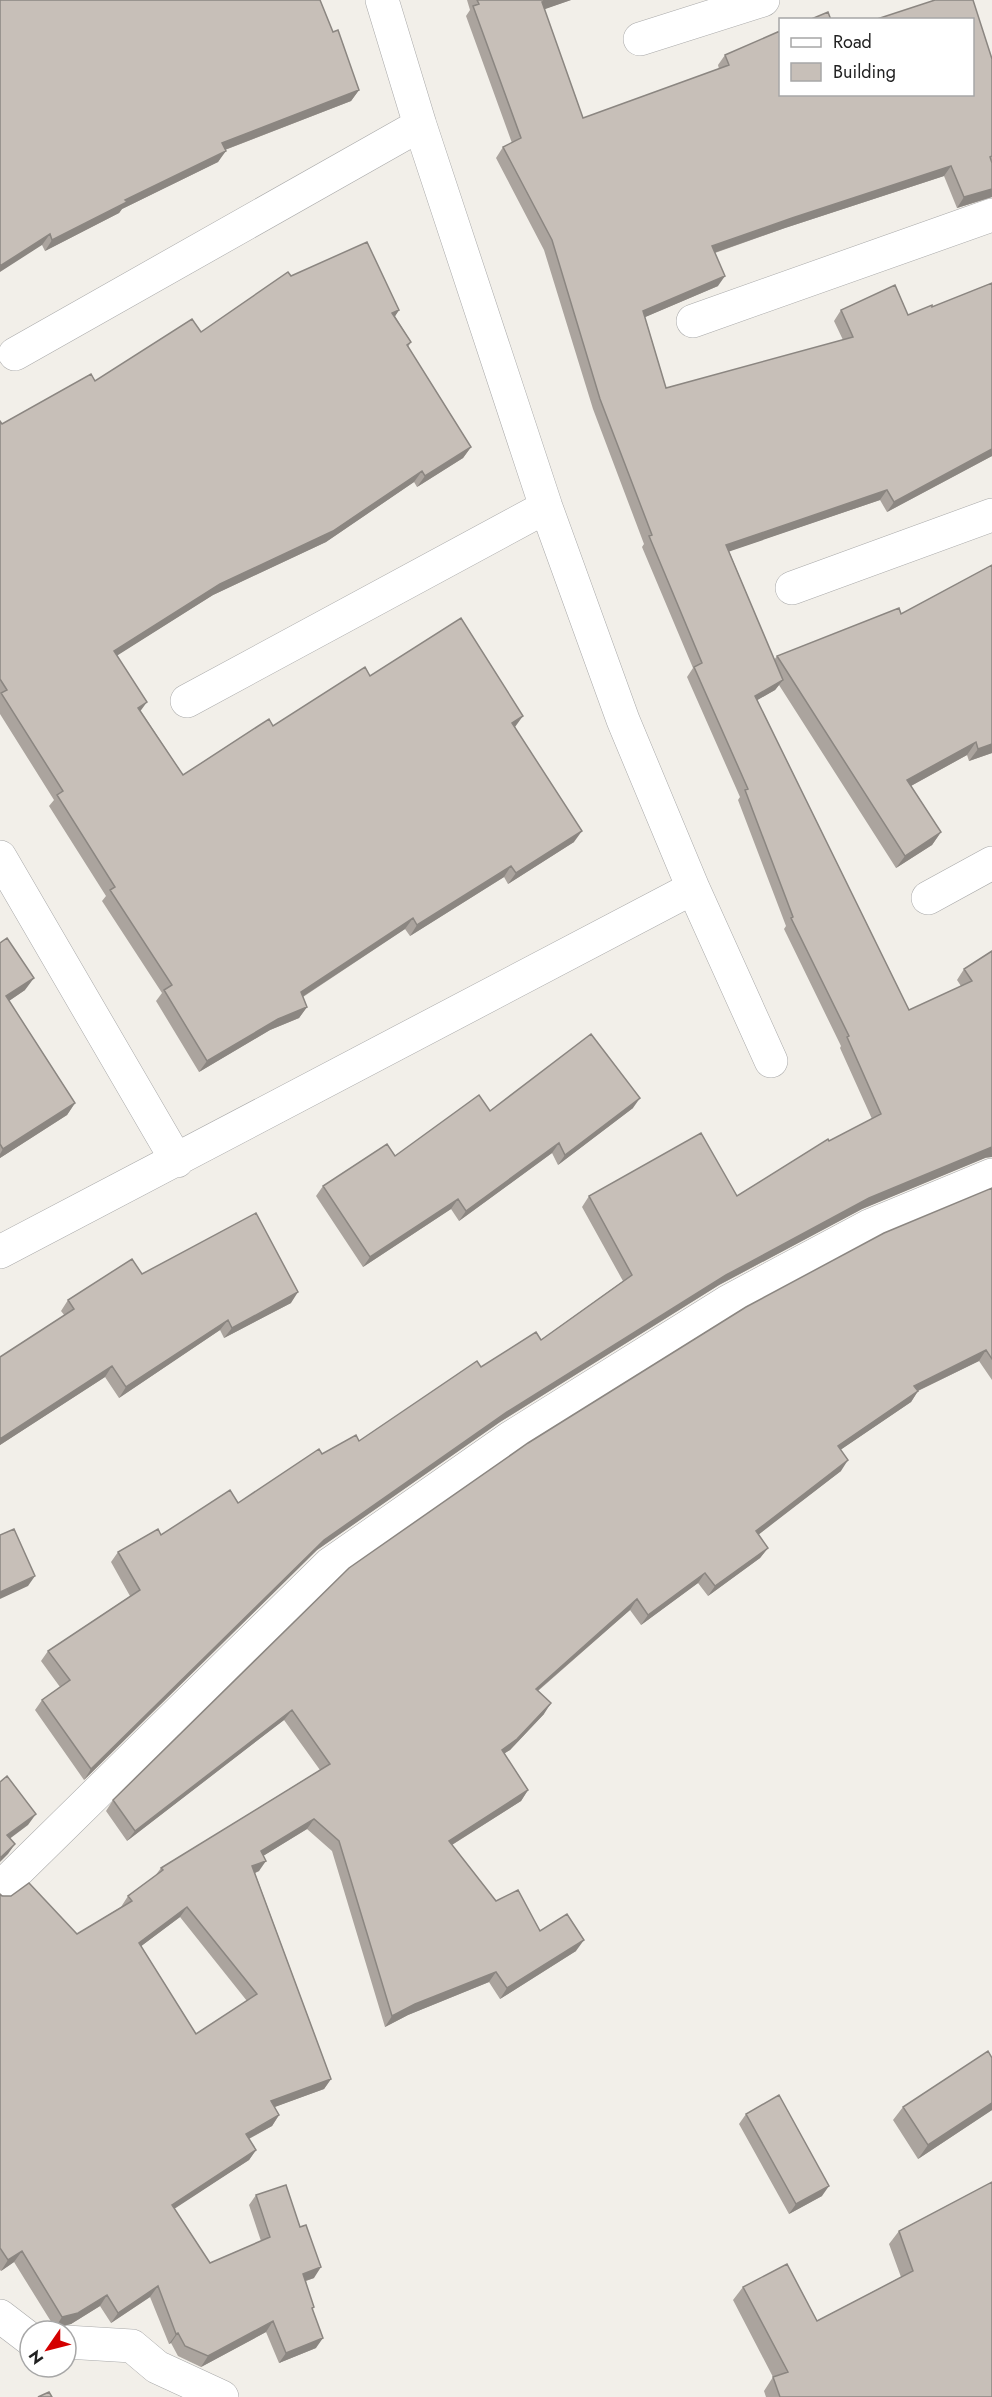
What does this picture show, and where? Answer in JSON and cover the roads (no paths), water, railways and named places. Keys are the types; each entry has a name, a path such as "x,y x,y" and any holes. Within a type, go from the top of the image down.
{"street":[{"path":"382,0 420,125 546,507 623,720 693,888 771,1061"},
{"path":"640,39 763,0"},
{"path":"15,354 420,125"},
{"path":"693,321 992,215"},
{"path":"187,701 546,507"},
{"path":"792,588 992,515"},
{"path":"0,857 177,1161"},
{"path":"928,898 992,863"},
{"path":"0,1252 693,888"},
{"path":"0,1888 330,1564 510,1438 729,1301 869,1226 992,1175"},
{"path":"0,2316 18,2329"},
{"path":"78,2343 132,2346 157,2367 222,2397"}]}
